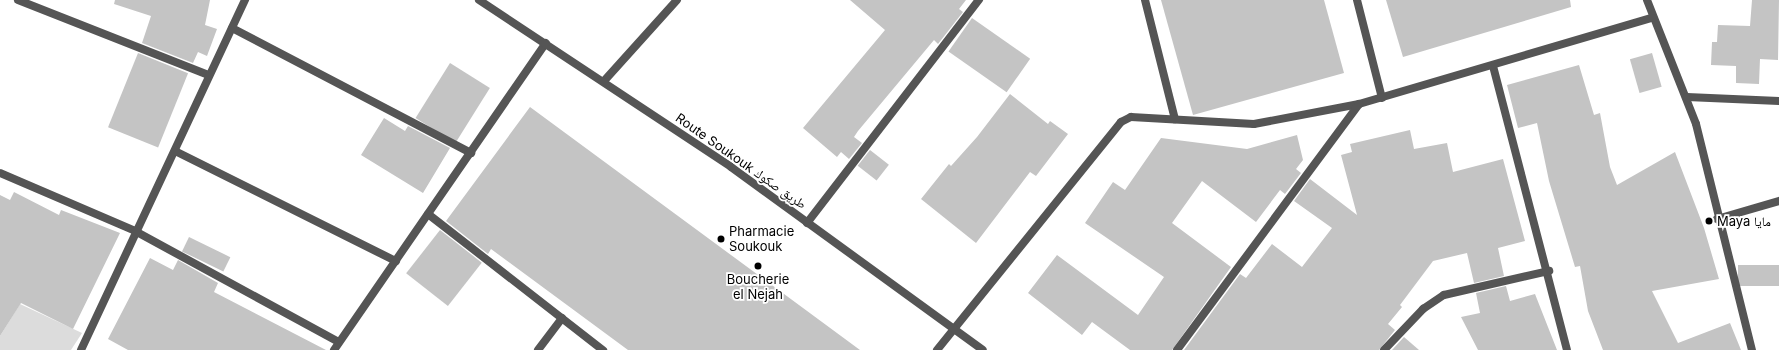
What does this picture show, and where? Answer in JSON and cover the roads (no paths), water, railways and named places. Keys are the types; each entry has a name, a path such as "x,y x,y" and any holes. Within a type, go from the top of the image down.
{"street":[{"path":"18,0 208,75"},
{"path":"81,350 135,231 175,151 208,75 245,0"},
{"name":"Route Soukouk طريق صكوك","path":"479,0 604,81 731,167 983,350"},
{"path":"604,81 677,0"},
{"path":"807,223 979,0"},
{"path":"1145,0 1175,119"},
{"path":"1357,0 1382,98"},
{"path":"1647,0 1652,18 1687,97 1717,219 1752,350"},
{"path":"937,350 1121,122 1131,117 1254,124 1359,104 1382,98 1652,18"},
{"path":"232,28 471,153"},
{"path":"334,350 546,43"},
{"path":"1493,66 1549,271 1567,350"},
{"path":"1687,97 1779,101"},
{"path":"1177,350 1359,104"},
{"path":"175,151 396,260"},
{"path":"0,173 135,231 339,342"},
{"path":"1717,219 1779,201"},
{"path":"428,214 603,350"},
{"path":"1384,350 1423,309 1444,294 1549,271"},
{"path":"538,350 562,318"}],"place":[{"name":"Maya مايا","path":"1709,221"},
{"name":"Pharmacie Soukouk","path":"721,239"},
{"name":"Boucherie el Nejah","path":"758,266"}]}
